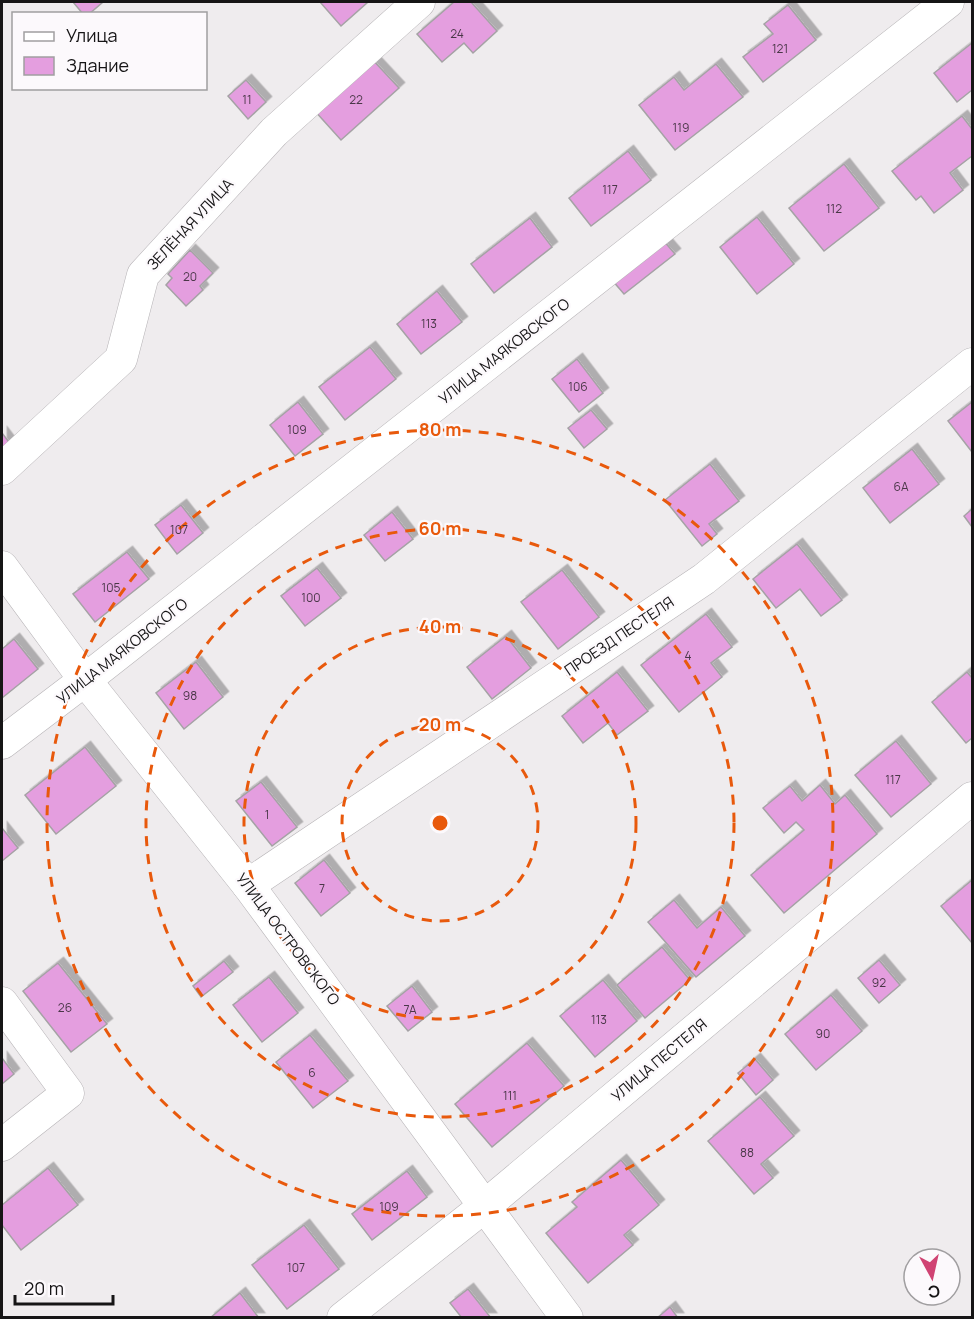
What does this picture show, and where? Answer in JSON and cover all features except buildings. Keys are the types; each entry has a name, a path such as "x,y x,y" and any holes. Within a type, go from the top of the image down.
{"street":[{"name":"ЗЕЛЁНАЯ УЛИЦА","path":"2,469 121,360 143,275 274,132 419,2"},
{"name":"УЛИЦА МАЯКОВСКОГО","path":"2,743 948,2"},
{"name":"ПРОЕЗД ПЕСТЕЛЯ","path":"248,885 704,579 972,364"},
{"name":"УЛИЦА ОСТРОВСКОГО","path":"2,567 85,680 248,885 567,1317"},
{"name":"УЛИЦА ПЕСТЕЛЯ","path":"343,1317 485,1206 972,798"},
{"path":"2,1003 68,1093 2,1145"}]}
